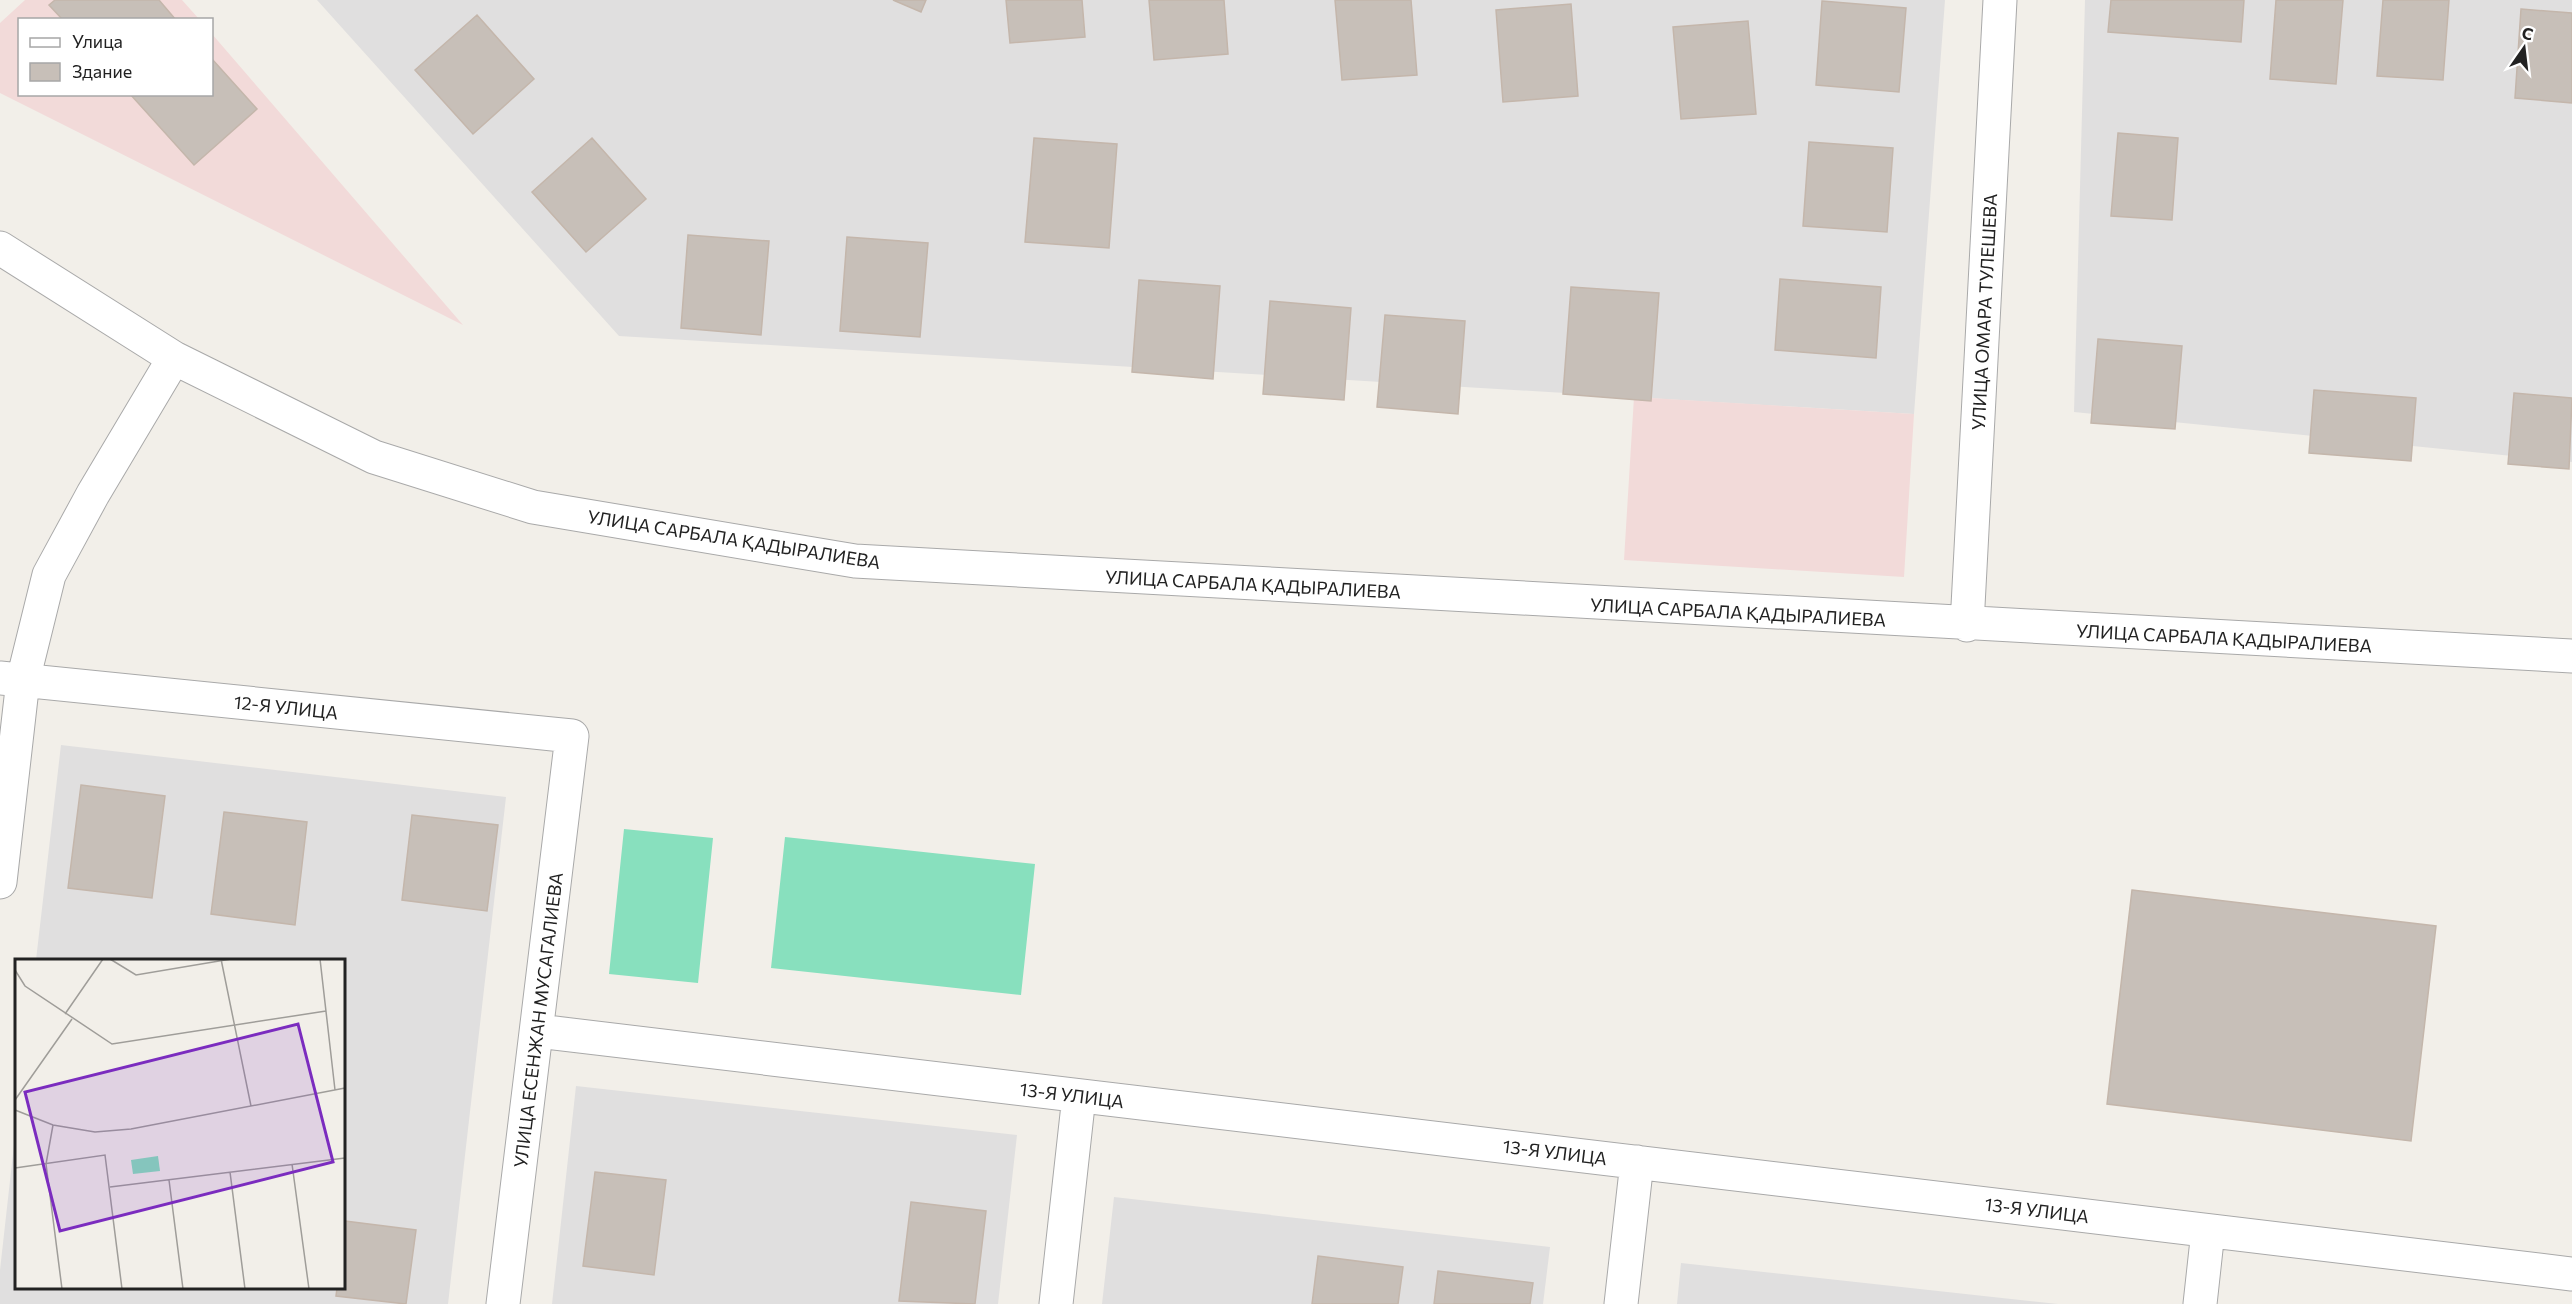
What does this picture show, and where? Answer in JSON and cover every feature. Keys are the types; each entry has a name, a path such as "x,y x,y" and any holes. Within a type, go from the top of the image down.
{"street":[{"name":"УЛИЦА ОМАРА ТУЛЕШЕВА","path":"1967,625 2000,0"},
{"name":"УЛИЦА САРБАЛА ҚАДЫРАЛИЕВА","path":"0,248 174,358 374,457 533,507 855,561 1967,625 2572,656"},
{"path":"0,882 12,679 49,575 93,494 174,358"},
{"name":"12-Я УЛИЦА","path":"12,679 572,736"},
{"name":"УЛИЦА ЕСЕНЖАН МУСАГАЛИЕВА","path":"503,1304 538,1031 572,736"},
{"name":"13-Я УЛИЦА","path":"538,1031 2572,1274"},
{"path":"1056,1304 1079,1096"},
{"path":"1621,1304 1637,1162"},
{"path":"2200,1304 2208,1231"}],"shaded area":[{"path":"25,0 182,0 198,18 18,18 18,96 213,96 213,35 463,325 0,93 0,23"},
{"path":"317,0 1945,0 1914,414 619,336"},
{"path":"2085,0 2572,0 2572,462 2074,412"},
{"path":"1634,397 1914,414 1904,577 1624,560"},
{"path":"61,745 506,797 448,1304 0,1304 0,1270 15,1136 15,1289 345,1289 345,959 36,959"},
{"path":"576,1086 1017,1135 998,1304 552,1304"},
{"path":"1114,1197 1550,1247 1543,1304 1102,1304"},
{"path":"1681,1263 2058,1304 1677,1304"}],"green space":[{"path":"624,829 713,838 698,983 609,974"},
{"path":"785,837 1035,864 1021,995 771,968"}],"building":[{"path":"55,0 159,0 174,18 61,18 49,5"},
{"path":"893,0 926,0 921,12"},
{"path":"1006,0 1082,0 1085,37 1010,43"},
{"path":"1149,0 1224,0 1228,54 1154,60"},
{"path":"1335,0 1411,0 1417,75 1342,80"},
{"path":"2111,0 2244,0 2241,42 2108,32"},
{"path":"2276,0 2343,0 2336,84 2270,79"},
{"path":"2383,0 2449,0 2443,80 2377,76"},
{"path":"1822,1 1906,8 1899,92 1816,85"},
{"path":"1571,4 1578,96 1503,102 1496,10"},
{"path":"2521,9 2572,13 2572,103 2515,98"},
{"path":"477,15 534,79 473,134 415,70"},
{"path":"1748,21 1756,114 1681,119 1673,27"},
{"path":"213,60 257,109 194,165 132,96 213,96"},
{"path":"2118,133 2178,138 2172,220 2111,216"},
{"path":"592,138 646,199 586,252 532,192"},
{"path":"1034,138 1117,144 1109,248 1025,242"},
{"path":"1809,142 1893,148 1887,232 1803,226"},
{"path":"688,235 769,241 761,335 681,328"},
{"path":"847,237 928,243 920,337 840,331"},
{"path":"1780,279 1881,287 1876,358 1775,350"},
{"path":"1139,280 1220,286 1213,379 1132,372"},
{"path":"1571,287 1659,293 1651,401 1563,394"},
{"path":"1270,301 1351,308 1344,400 1263,394"},
{"path":"1385,315 1465,321 1458,414 1377,407"},
{"path":"2098,339 2182,346 2175,429 2091,423"},
{"path":"2314,390 2416,398 2411,461 2309,453"},
{"path":"2514,393 2572,398 2569,469 2508,464"},
{"path":"81,785 165,796 152,898 68,888"},
{"path":"224,812 307,822 295,925 211,914"},
{"path":"412,815 498,825 487,911 402,900"},
{"path":"2132,890 2436,926 2411,1141 2107,1104"},
{"path":"595,1172 666,1180 654,1275 583,1266"},
{"path":"911,1202 986,1211 975,1304 899,1301"},
{"path":"345,1221 416,1230 406,1304 336,1296 337,1289 345,1289"},
{"path":"1318,1256 1403,1267 1398,1304 1312,1304"},
{"path":"1438,1271 1533,1283 1530,1304 1434,1304"}]}
